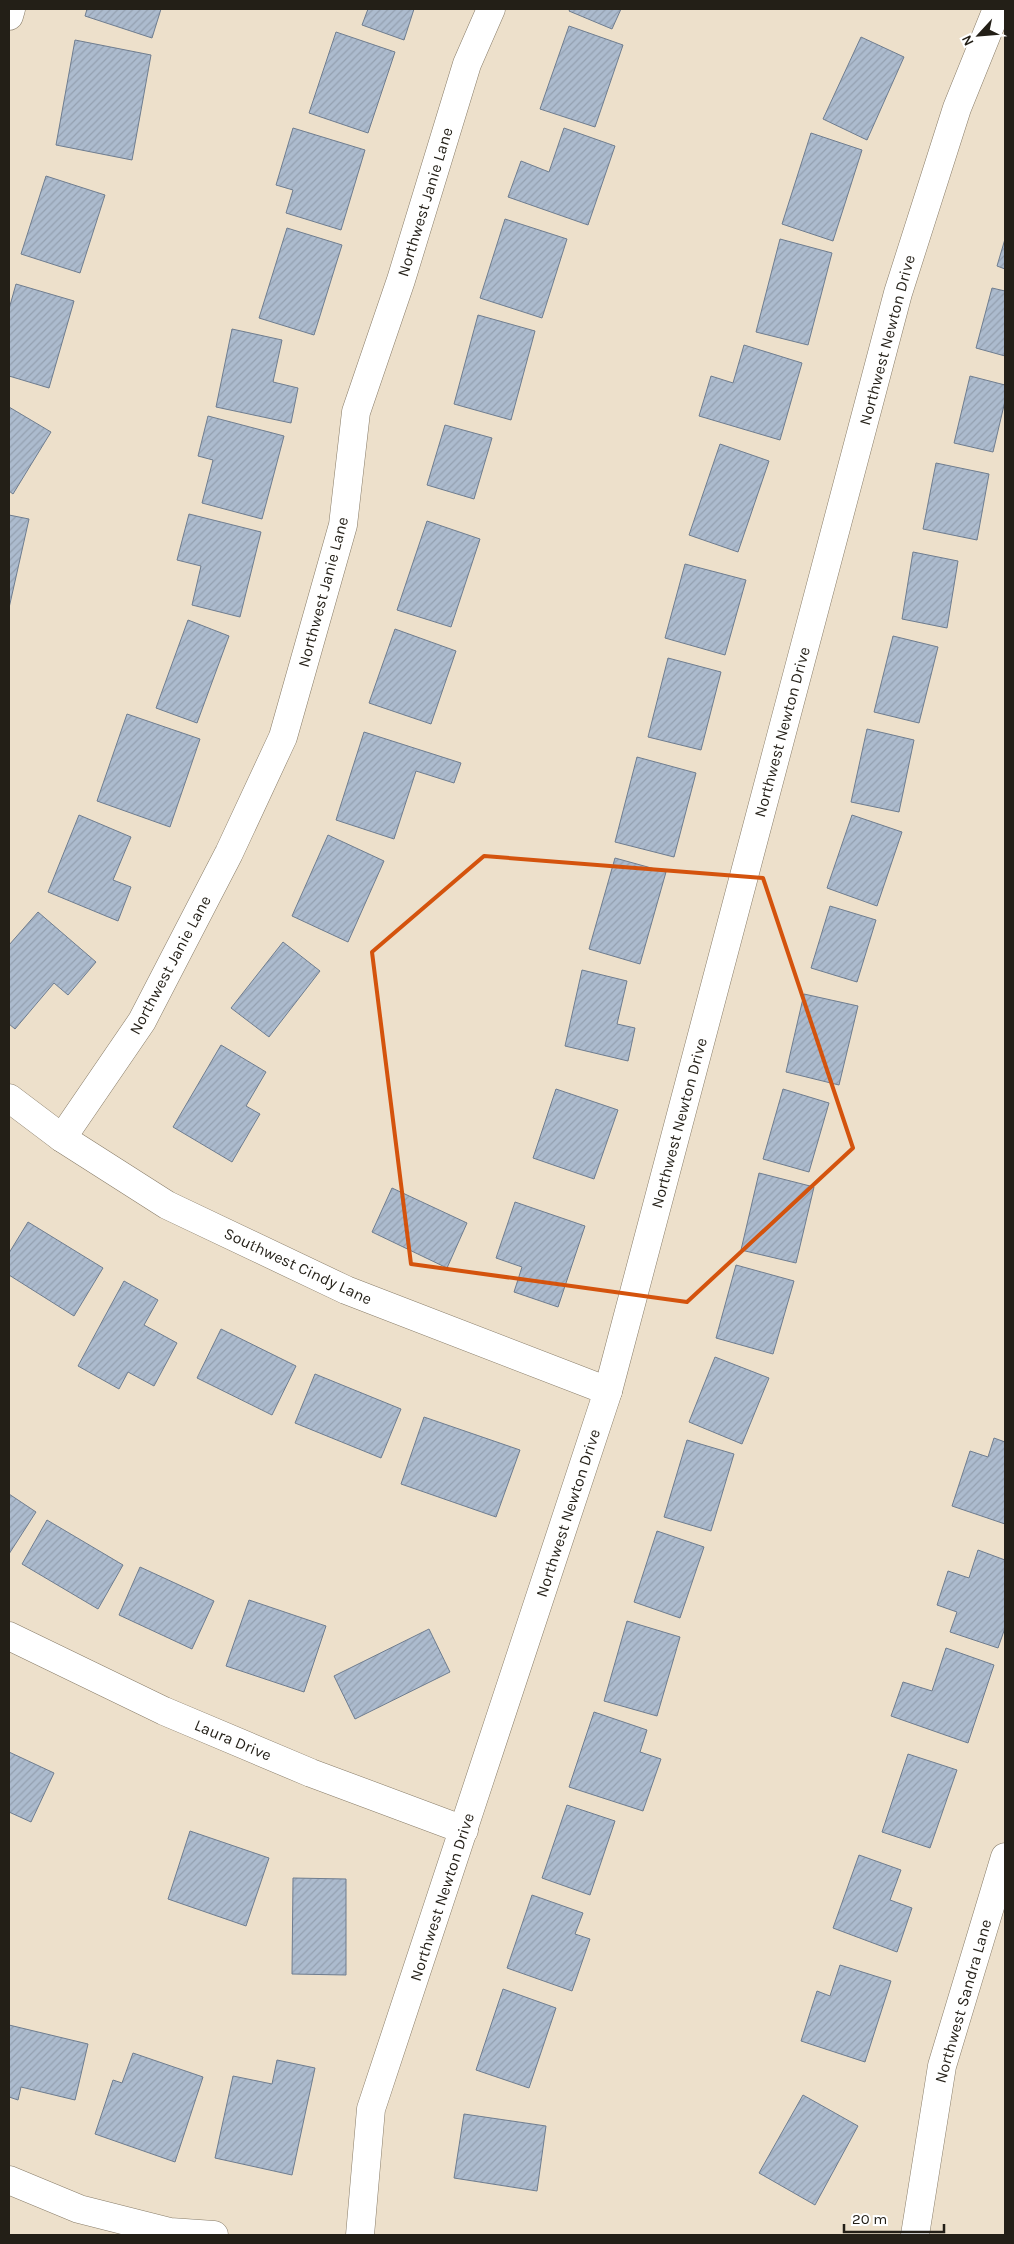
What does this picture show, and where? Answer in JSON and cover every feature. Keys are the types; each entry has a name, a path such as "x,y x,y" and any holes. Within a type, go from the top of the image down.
{"street":[{"path":"9,16 11,9"},
{"name":"Northwest Janie Lane","path":"62,1138 142,1021 229,853 283,737 343,525 356,412 401,280 468,64 491,9"},
{"name":"Northwest Newton Drive","path":"360,2235 371,2109 608,1391 898,293 957,108 997,9"},
{"name":"Southwest Cindy Lane","path":"9,1098 62,1138 167,1205 346,1290 608,1391"},
{"name":"Laura Drive","path":"9,1636 164,1711 311,1773 464,1830"},
{"name":"Northwest Sandra Lane","path":"915,2235 942,2066 1005,1857"},
{"path":"9,2180 79,2210 169,2234 214,2235"}],"highlighted area":[{"path":"484,856 763,878 853,1148 687,1302 411,1264 372,952"}],"building":[{"path":"87,9 161,9 152,38 85,16"},
{"path":"368,9 414,9 404,40 362,25"},
{"path":"570,9 621,9 612,29 569,11"},
{"path":"569,26 623,45 595,127 540,109"},
{"path":"336,32 395,52 368,133 309,113"},
{"path":"861,37 904,57 867,140 823,119"},
{"path":"75,40 151,55 132,160 56,145"},
{"path":"293,128 365,150 341,230 286,213 293,190 276,185"},
{"path":"564,128 615,146 588,225 508,197 521,161 549,172"},
{"path":"811,133 862,150 833,241 782,224"},
{"path":"46,176 105,195 80,273 21,254"},
{"path":"505,219 567,239 542,318 480,298"},
{"path":"287,228 342,245 314,335 259,318"},
{"path":"780,239 832,253 808,345 756,332"},
{"path":"1005,239 1005,269 997,266"},
{"path":"16,284 74,301 49,388 9,376 9,309"},
{"path":"992,288 1005,291 1005,356 976,348"},
{"path":"478,315 535,331 511,420 454,404"},
{"path":"232,329 282,340 273,382 298,388 291,423 216,407"},
{"path":"744,345 802,363 780,440 699,416 711,376 733,383"},
{"path":"970,376 1005,385 1005,401 993,452 954,443"},
{"path":"9,407 51,432 13,494 9,491"},
{"path":"208,416 284,436 262,519 202,503 213,460 198,456"},
{"path":"445,425 492,438 474,499 427,485"},
{"path":"720,444 769,461 738,552 689,535"},
{"path":"936,463 989,474 977,540 923,529"},
{"path":"189,514 261,532 240,617 192,605 201,566 177,560"},
{"path":"9,515 29,519 9,608"},
{"path":"427,521 480,539 451,627 397,610"},
{"path":"913,552 958,561 947,628 902,619"},
{"path":"685,564 746,580 725,655 665,638"},
{"path":"188,620 229,636 197,723 156,708"},
{"path":"395,629 456,651 431,724 369,703"},
{"path":"893,636 938,647 919,723 874,712"},
{"path":"668,658 721,672 701,750 648,737"},
{"path":"127,714 200,739 170,827 97,801"},
{"path":"867,729 914,740 899,812 851,802"},
{"path":"364,732 461,763 454,783 416,771 394,839 336,820"},
{"path":"637,757 696,773 674,857 615,842"},
{"path":"79,815 131,837 113,880 131,887 118,921 48,892"},
{"path":"852,815 902,832 877,906 827,888"},
{"path":"328,835 384,861 348,942 292,916"},
{"path":"615,858 666,872 640,964 589,949"},
{"path":"830,906 876,920 857,982 811,968"},
{"path":"38,912 96,962 68,995 54,983 15,1029 9,1024 9,945"},
{"path":"283,942 320,971 269,1037 231,1008"},
{"path":"582,970 627,981 617,1024 635,1028 628,1061 565,1046"},
{"path":"804,994 858,1006 839,1085 786,1072"},
{"path":"221,1045 266,1072 246,1106 260,1114 232,1162 173,1127"},
{"path":"556,1089 618,1110 594,1179 533,1158"},
{"path":"783,1089 829,1103 809,1172 763,1159"},
{"path":"759,1173 814,1187 796,1263 741,1250"},
{"path":"392,1188 467,1223 447,1268 372,1232"},
{"path":"515,1202 585,1226 558,1307 514,1292 522,1267 496,1258"},
{"path":"28,1222 103,1268 74,1316 9,1275 9,1253"},
{"path":"736,1265 794,1281 773,1354 716,1338"},
{"path":"124,1281 158,1300 144,1325 177,1343 154,1386 128,1372 119,1389 78,1366"},
{"path":"221,1329 296,1366 272,1415 197,1378"},
{"path":"715,1357 769,1378 742,1444 689,1422"},
{"path":"315,1374 401,1409 381,1458 295,1423"},
{"path":"424,1417 520,1450 496,1517 401,1484"},
{"path":"994,1438 1005,1442 1005,1524 952,1506 970,1451 988,1457"},
{"path":"687,1440 734,1454 711,1531 664,1517"},
{"path":"9,1494 36,1512 9,1554"},
{"path":"47,1520 123,1565 98,1609 22,1564"},
{"path":"657,1531 704,1547 680,1618 634,1602"},
{"path":"978,1550 1005,1560 1005,1628 998,1648 950,1632 957,1612 937,1605 948,1571 969,1578"},
{"path":"140,1567 214,1601 192,1649 119,1615"},
{"path":"249,1600 326,1626 304,1692 226,1666"},
{"path":"627,1621 680,1637 657,1716 604,1701"},
{"path":"429,1629 450,1672 355,1719 334,1676"},
{"path":"946,1648 994,1665 968,1743 891,1716 903,1682 932,1691"},
{"path":"594,1712 647,1730 640,1752 661,1759 643,1811 569,1787"},
{"path":"9,1752 54,1773 31,1822 9,1812"},
{"path":"908,1754 957,1770 930,1848 882,1832"},
{"path":"567,1805 615,1821 590,1895 542,1878"},
{"path":"190,1831 269,1858 246,1926 168,1899"},
{"path":"859,1855 901,1870 890,1900 912,1908 897,1952 833,1928"},
{"path":"293,1878 346,1879 346,1975 292,1974"},
{"path":"532,1895 583,1913 575,1934 590,1939 572,1991 507,1968"},
{"path":"840,1965 891,1981 865,2062 801,2041 817,1991 830,1996"},
{"path":"503,1989 556,2008 529,2088 476,2070"},
{"path":"9,2025 88,2044 75,2100 21,2087 18,2100 9,2097"},
{"path":"133,2053 203,2077 175,2162 95,2134 113,2080 122,2083"},
{"path":"277,2060 315,2068 292,2175 215,2158 233,2076 272,2084"},
{"path":"803,2095 858,2126 815,2205 759,2173"},
{"path":"464,2114 546,2126 537,2191 454,2178"}]}
